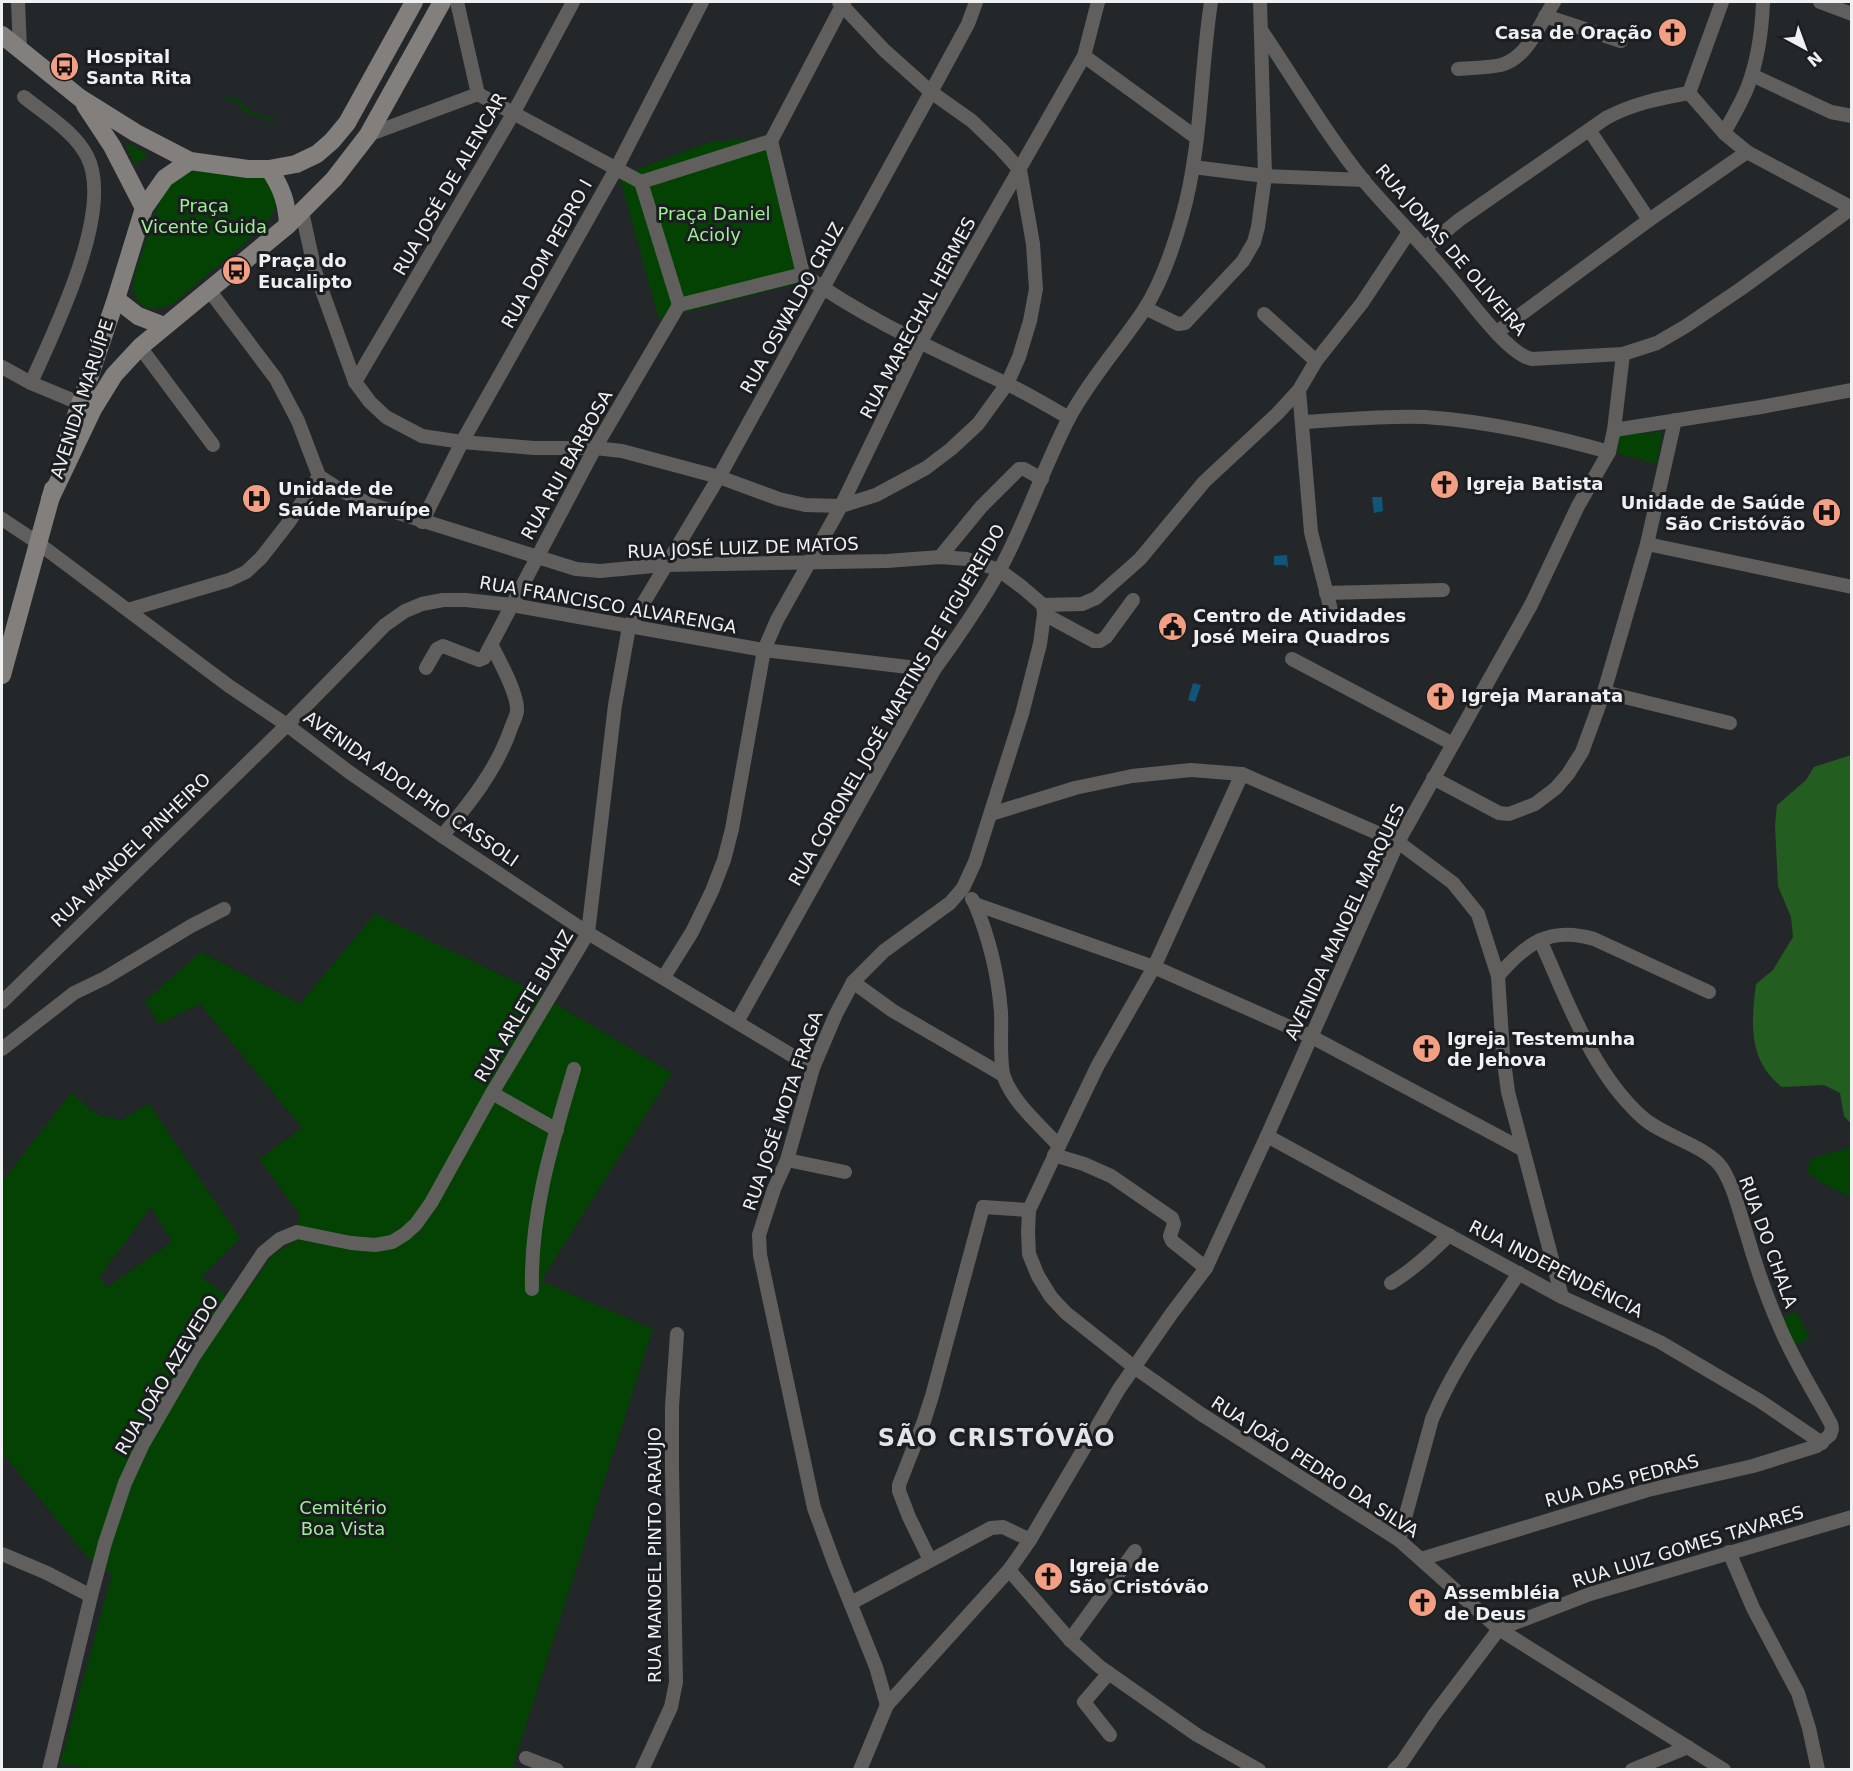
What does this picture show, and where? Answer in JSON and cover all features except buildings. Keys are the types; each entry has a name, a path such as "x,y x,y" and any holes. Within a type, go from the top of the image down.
{"main road":[{"path":"2,35 81,98 136,133 190,161 248,169 269,169 296,164 316,154 332,141 347,123 414,2"},
{"path":"190,161 165,178 144,207 116,299 138,316 164,326 288,225 334,179 368,135 442,2"},
{"path":"81,98 112,146 144,207"},
{"path":"269,169 285,198 288,225"},
{"name":"AVENIDA MARUÍPE","path":"2,675 79,403 116,299"},
{"name":"AVENIDA MARUÍPE","path":"50,499 103,391 140,347 164,326"}],"street":[{"path":"18,2 20,49"},
{"path":"457,2 478,94 641,182 771,141"},
{"name":"RUA JOSÉ DE ALENCAR","path":"355,382 513,114 573,2"},
{"name":"RUA DOM PEDRO I","path":"422,522 462,442 616,169 702,2"},
{"name":"RUA OSWALDO CRUZ","path":"629,627 664,565 719,477 824,289 968,24 976,2"},
{"name":"RUA MARECHAL HERMES","path":"664,976 692,932 724,860 732,829 764,650 777,620 841,506 920,344 1083,56 1098,2"},
{"name":"RUA CORONEL JOSÉ MARTINS DE FIGUEREIDO","path":"737,1022 934,670 965,627 999,570 1070,418 1145,308 1168,261 1183,216 1193,167 1211,2"},
{"path":"1145,308 1178,324 1185,323 1243,261 1254,242 1265,176 1260,2"},
{"path":"1458,69 1501,65 1514,59 1526,48 1554,2"},
{"path":"1689,93 1722,2"},
{"path":"1724,133 1752,75 1762,29 1763,2"},
{"path":"1820,2 1851,14"},
{"path":"302,212 315,271 355,382 370,402 386,417 422,436 534,448 595,448 633,453 719,477 778,499 805,505 841,506 876,495 926,468 951,450 978,424 1007,384 1019,357 1030,321 1036,289 1033,244 1020,170 972,122 931,92 884,50 841,3 771,141 803,274 824,289 920,344 1007,384 1070,418"},
{"path":"1545,16 1621,41"},
{"name":"RUA JONAS DE OLIVEIRA","path":"1261,30 1364,180 1497,332 1519,355 1532,359 1623,354 1656,343 1686,326 1742,288 1851,208"},
{"path":"1083,56 1197,138"},
{"path":"1752,75 1831,112 1851,116"},
{"path":"1425,248 1459,220 1606,118 1643,102 1689,93"},
{"path":"1689,93 1724,133 1747,152 1851,208"},
{"path":"368,135 478,94"},
{"path":"24,97 62,127 87,156 93,172 95,194 90,223 72,288 31,383"},
{"path":"1590,131 1649,220"},
{"path":"1497,332 1649,220 1747,152"},
{"path":"1193,167 1265,176 1364,180"},
{"path":"641,182 679,305 803,274"},
{"path":"1043,610 1082,604 1096,598 1140,559 1204,482 1277,414 1299,390 1316,361 1362,303 1409,232"},
{"path":"128,610 229,580 246,572 261,558 289,522 319,477 298,421 282,389 209,290"},
{"name":"RUA RUI BARBOSA","path":"492,646 595,448 679,305"},
{"path":"1264,314 1316,361"},
{"path":"140,347 213,445"},
{"name":"AVENIDA MANOEL MARQUES","path":"860,1770 887,1706 1009,1570 1030,1540 1102,1415 1172,1312 1206,1268 1398,842 1531,605 1578,506 1609,452 1614,430 1623,354"},
{"path":"2,367 31,383 79,403"},
{"path":"1299,390 1311,532 1333,618"},
{"path":"1614,430 1851,390"},
{"path":"1302,422 1423,417 1446,419 1526,431 1609,452"},
{"path":"1433,778 1499,813 1509,814 1535,804 1557,788 1577,760 1604,692 1647,544 1675,420"},
{"path":"940,557 981,507 1019,469 1024,469 1042,479"},
{"name":"RUA JOSÉ LUIZ DE MATOS","path":"319,477 370,504 576,569 600,572 664,565 887,561 940,557 967,559 999,570 1022,587 1043,610 1094,641 1106,638 1133,600"},
{"name":"AVENIDA ADOLPHO CASSOLI","path":"2,519 38,543 229,686 287,724 349,772 442,836 588,933 664,976 813,1068"},
{"path":"1647,544 1851,587"},
{"path":"1326,594 1443,590"},
{"name":"RUA FRANCISCO ALVARENGA","path":"287,724 385,625 405,611 422,604 443,600 512,605 764,650 934,670"},
{"name":"RUA JOSÉ MOTA FRAGA","path":"887,1706 876,1666 814,1508 760,1255 759,1235 764,1216 787,1160 813,1068 836,1014 853,982 884,951 950,903 963,888 975,862 1030,685 1043,610"},
{"name":"RUA ARLETE BUAIZ","path":"297,1232 351,1243 375,1245 392,1242 416,1224 431,1203 492,1094 588,933 615,705 629,627"},
{"path":"426,668 440,646 479,660 484,658 492,646"},
{"path":"442,836 476,796 507,740 517,710 508,680 492,646"},
{"path":"1292,659 1453,744"},
{"path":"1604,692 1730,723"},
{"name":"RUA MANOEL PINHEIRO","path":"2,1002 287,724"},
{"path":"991,814 1075,788 1132,776 1191,770 1242,774 1398,842 1453,883 1478,914 1498,976 1508,1092 1562,1297"},
{"path":"1134,1367 1090,1333 1051,1297 1038,1276 1029,1254 1029,1210 1098,1065 1154,967 1242,774"},
{"path":"963,888 975,904 987,934 996,967 1001,1008 1003,1075 1016,1100 1056,1150 1112,1176 1172,1218 1174,1224 1170,1236 1172,1241 1206,1268"},
{"path":"975,904 1154,967 1312,1037 1522,1149"},
{"path":"2,1049 74,993 105,978 191,926 224,909"},
{"path":"1498,976 1516,955 1540,940 1562,934 1577,934 1594,939 1709,992"},
{"name":"RUA DO CHALA","path":"1540,940 1585,1039 1605,1075 1641,1116 1655,1128 1700,1150 1721,1167 1737,1205 1778,1323 1831,1424 1832,1430 1826,1439"},
{"path":"853,982 893,1011 1003,1075"},
{"path":"532,1289 533,1241 545,1171 574,1069"},
{"path":"492,1094 557,1130"},
{"name":"RUA INDEPENDÊNCIA","path":"1267,1136 1562,1297 1660,1342 1826,1439"},
{"path":"787,1160 844,1172"},
{"path":"930,1560 909,1517 898,1485 924,1421 939,1374 983,1207 1029,1210"},
{"name":"RUA JOÃO AZEVEDO","path":"49,1770 105,1543 125,1483 143,1444 194,1356 263,1253 280,1239 297,1232"},
{"path":"1391,1283 1427,1257 1449,1235"},
{"path":"1399,1540 1432,1419 1440,1401 1459,1364 1519,1273"},
{"name":"RUA MANOEL PINTO ARAÚJO","path":"642,1770 671,1707 676,1682 672,1459 677,1334"},
{"name":"RUA JOÃO PEDRO DA SILVA","path":"1134,1367 1201,1414 1399,1540 1499,1629 1724,1770"},
{"name":"RUA DAS PEDRAS","path":"1421,1559 1648,1490 1753,1466 1826,1439"},
{"name":"RUA LUIZ GOMES TAVARES","path":"1499,1629 1590,1594 1851,1517"},
{"path":"850,1603 998,1526 1030,1540"},
{"path":"1070,1640 1135,1551"},
{"path":"1729,1552 1753,1608 1798,1693 1809,1728 1818,1770"},
{"path":"2,1554 47,1573 91,1596"},
{"path":"1009,1570 1085,1655 1197,1735 1253,1768"},
{"path":"1402,1767 1434,1714 1499,1629"},
{"path":"1109,1673 1084,1702 1110,1735"},
{"path":"1632,1770 1688,1747"},
{"path":"526,1758 557,1770"}],"green space":[{"path":"225,97 238,99 245,108 275,123 243,111 237,102 224,99"},
{"name":"Praça Daniel Acioly","path":"773,137 808,281 659,319 619,176 710,142"},
{"path":"125,142 149,154 135,165"},
{"name":"Praça Vicente Guida","path":"202,169 264,175 278,197 275,209 265,226 174,303 158,308 144,306 136,297 133,280 160,199 176,178"},
{"path":"1662,432 1657,464 1617,453 1620,435"},
{"path":"1852,755 1851,1124 1844,1116 1840,1093 1824,1085 1782,1087 1771,1077 1763,1065 1754,1040 1753,1013 1756,984 1773,970 1793,937 1791,917 1778,886 1775,826 1777,805 1806,780 1814,767"},
{"name":"Cemitério Boa Vista","path":"375,914 532,990 672,1073 541,1281 653,1329 512,1769 104,1770 60,1764 112,1574 87,1557 2,1452 2,1182 71,1093 98,1115 121,1120 149,1104 240,1238 201,1277 238,1304 272,1255 293,1242 300,1215 259,1159 302,1128 200,1004 159,1024 145,1001 201,952 300,1004","holes":["151,1207 172,1242 106,1288 100,1276"]},
{"path":"1851,1147 1851,1198 1807,1172 1811,1159"},
{"path":"1797,1312 1809,1338 1793,1346 1779,1319"}],"water":[{"path":"1372,497 1382,497 1383,511 1374,513"},
{"path":"1287,555 1288,568 1285,565 1274,565 1274,556"},
{"path":"1193,683 1201,685 1195,702 1188,700"}],"place":[{"name":"Casa de Oração","path":"1673,33"},
{"name":"Hospital Santa Rita","path":"65,67"},
{"name":"Praça do Eucalipto","path":"237,271"},
{"name":"Igreja Batista","path":"1445,484"},
{"name":"Unidade de Saúde Maruípe","path":"257,499"},
{"name":"Unidade de Saúde São Cristóvão","path":"1826,513"},
{"name":"Centro de Atividades José Meira Quadros","path":"1172,626"},
{"name":"Igreja Maranata","path":"1440,696"},
{"name":"Igreja Testemunha de Jehova","path":"1426,1049"},
{"name":"Igreja de São Cristóvão","path":"1048,1576"},
{"name":"Assembléia de Deus","path":"1423,1603"}],"district":[{"name":"SÃO CRISTÓVÃO","path":"997,1438"}]}
